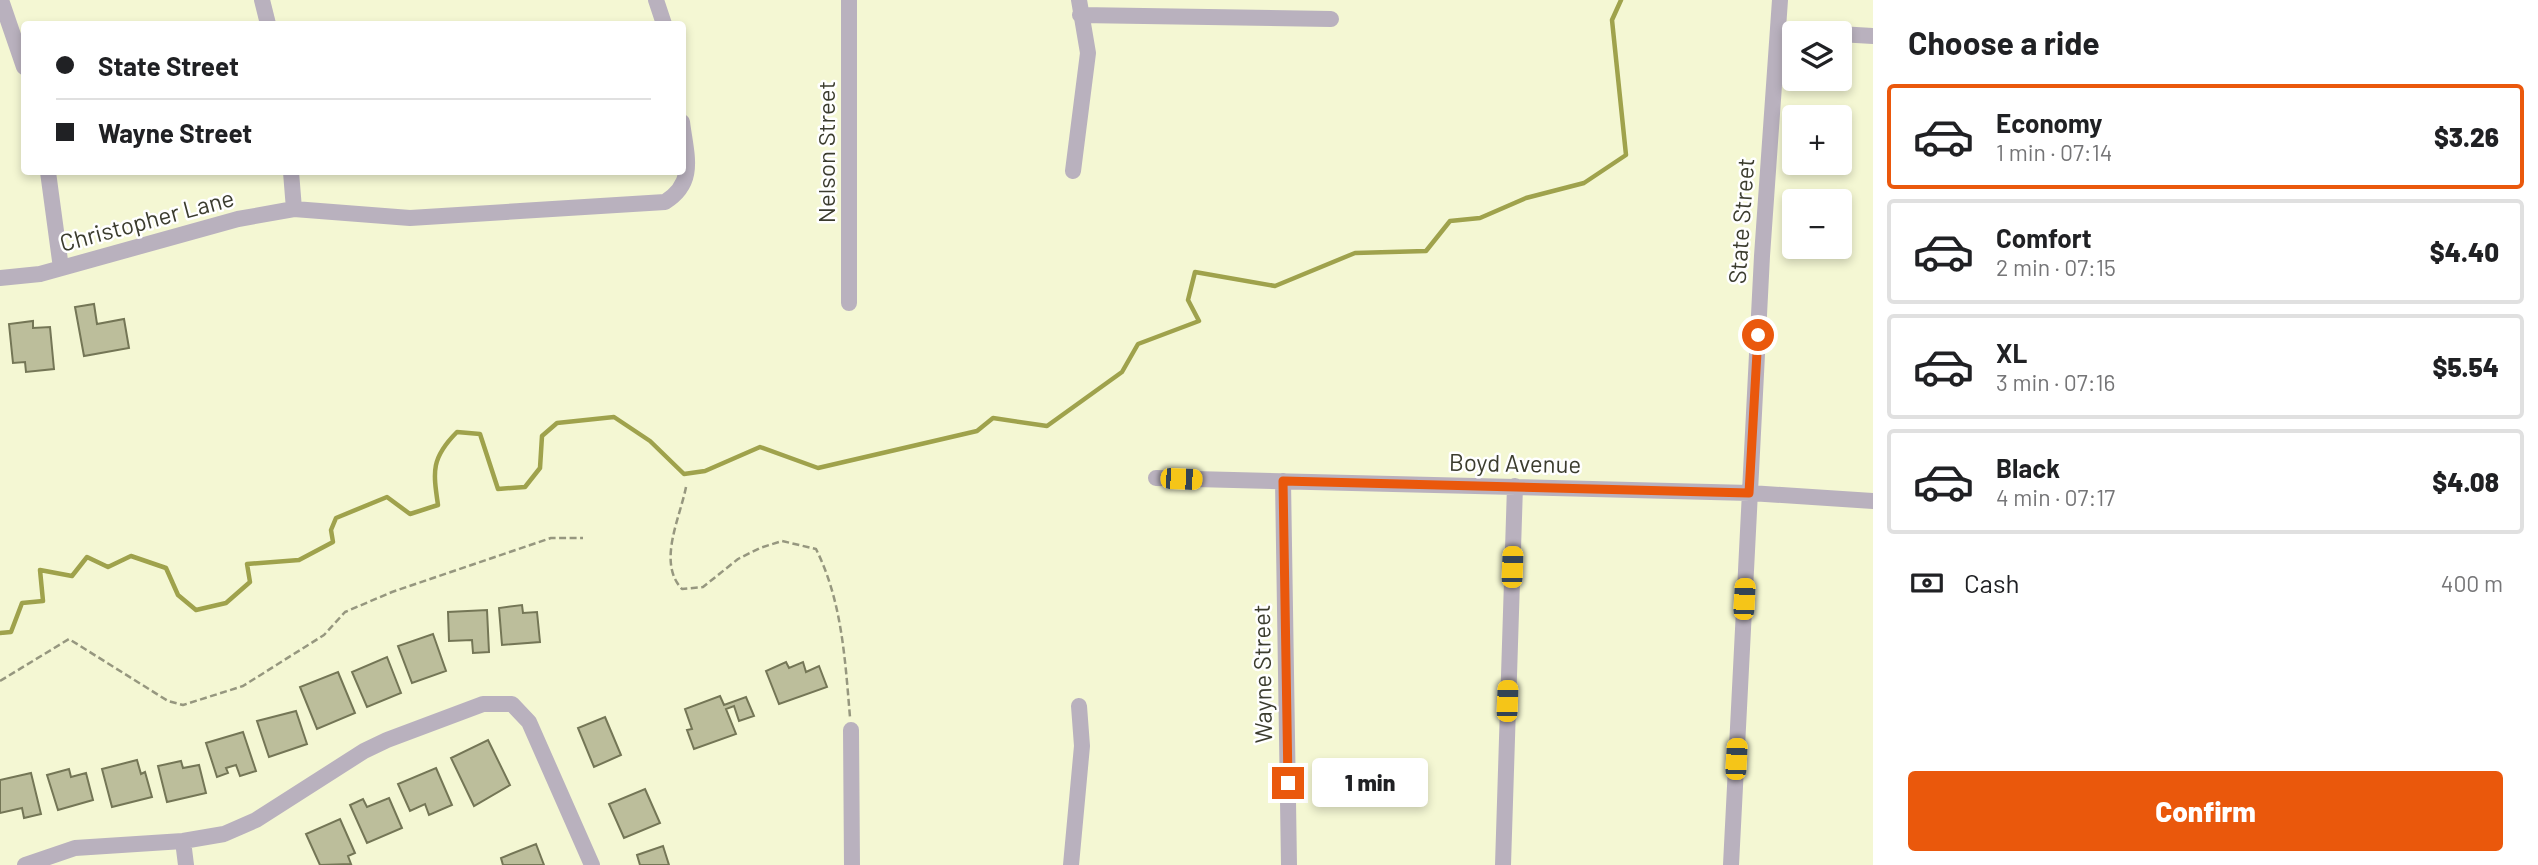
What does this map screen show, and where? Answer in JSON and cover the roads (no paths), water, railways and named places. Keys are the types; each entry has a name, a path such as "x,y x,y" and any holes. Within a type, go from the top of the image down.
{"street":[{"path":"1,0 21,58"},
{"path":"262,0 267,21"},
{"path":"656,0 663,21"},
{"name":"Nelson Street","path":"849,0 849,303"},
{"name":"State Street","path":"1731,865 1762,256 1780,0"},
{"path":"1073,171 1088,53 1079,7 1331,19"},
{"path":"1852,35 1873,36"},
{"name":"Christopher Lane","path":"0,278 40,274 238,219 294,209 410,218 665,202 680,193 687,173 686,163"},
{"path":"48,175 61,268"},
{"path":"292,175 294,209"},
{"name":"Boyd Avenue","path":"1156,478 1749,493 1873,501"},
{"name":"Wayne Street","path":"1283,481 1289,865"},
{"path":"1503,865 1515,486"},
{"path":"25,865 75,848 183,841 224,834 256,820 364,751 387,740 483,704 512,704 529,722 592,865"},
{"path":"1071,865 1082,746 1079,706"},
{"path":"852,730 852,865"},
{"path":"183,841 187,865"}],"waterway":[{"path":"0,633 11,632 22,603 43,601 40,570 72,576 87,557 108,567 131,556 166,568 178,595 196,610 226,603 250,582 247,564 299,560 333,542 331,530 336,518 387,497 410,514 438,505 435,483 438,458 457,432 480,434 498,489 525,487 540,468 542,436 557,423 614,417 650,441 684,474 705,471 760,447 818,468 977,431 993,418 1047,426 1122,372 1138,344 1199,321 1188,300 1195,272 1275,286 1355,253 1426,251 1450,221 1480,218 1526,198 1584,183 1626,155 1612,20 1621,0"}]}
